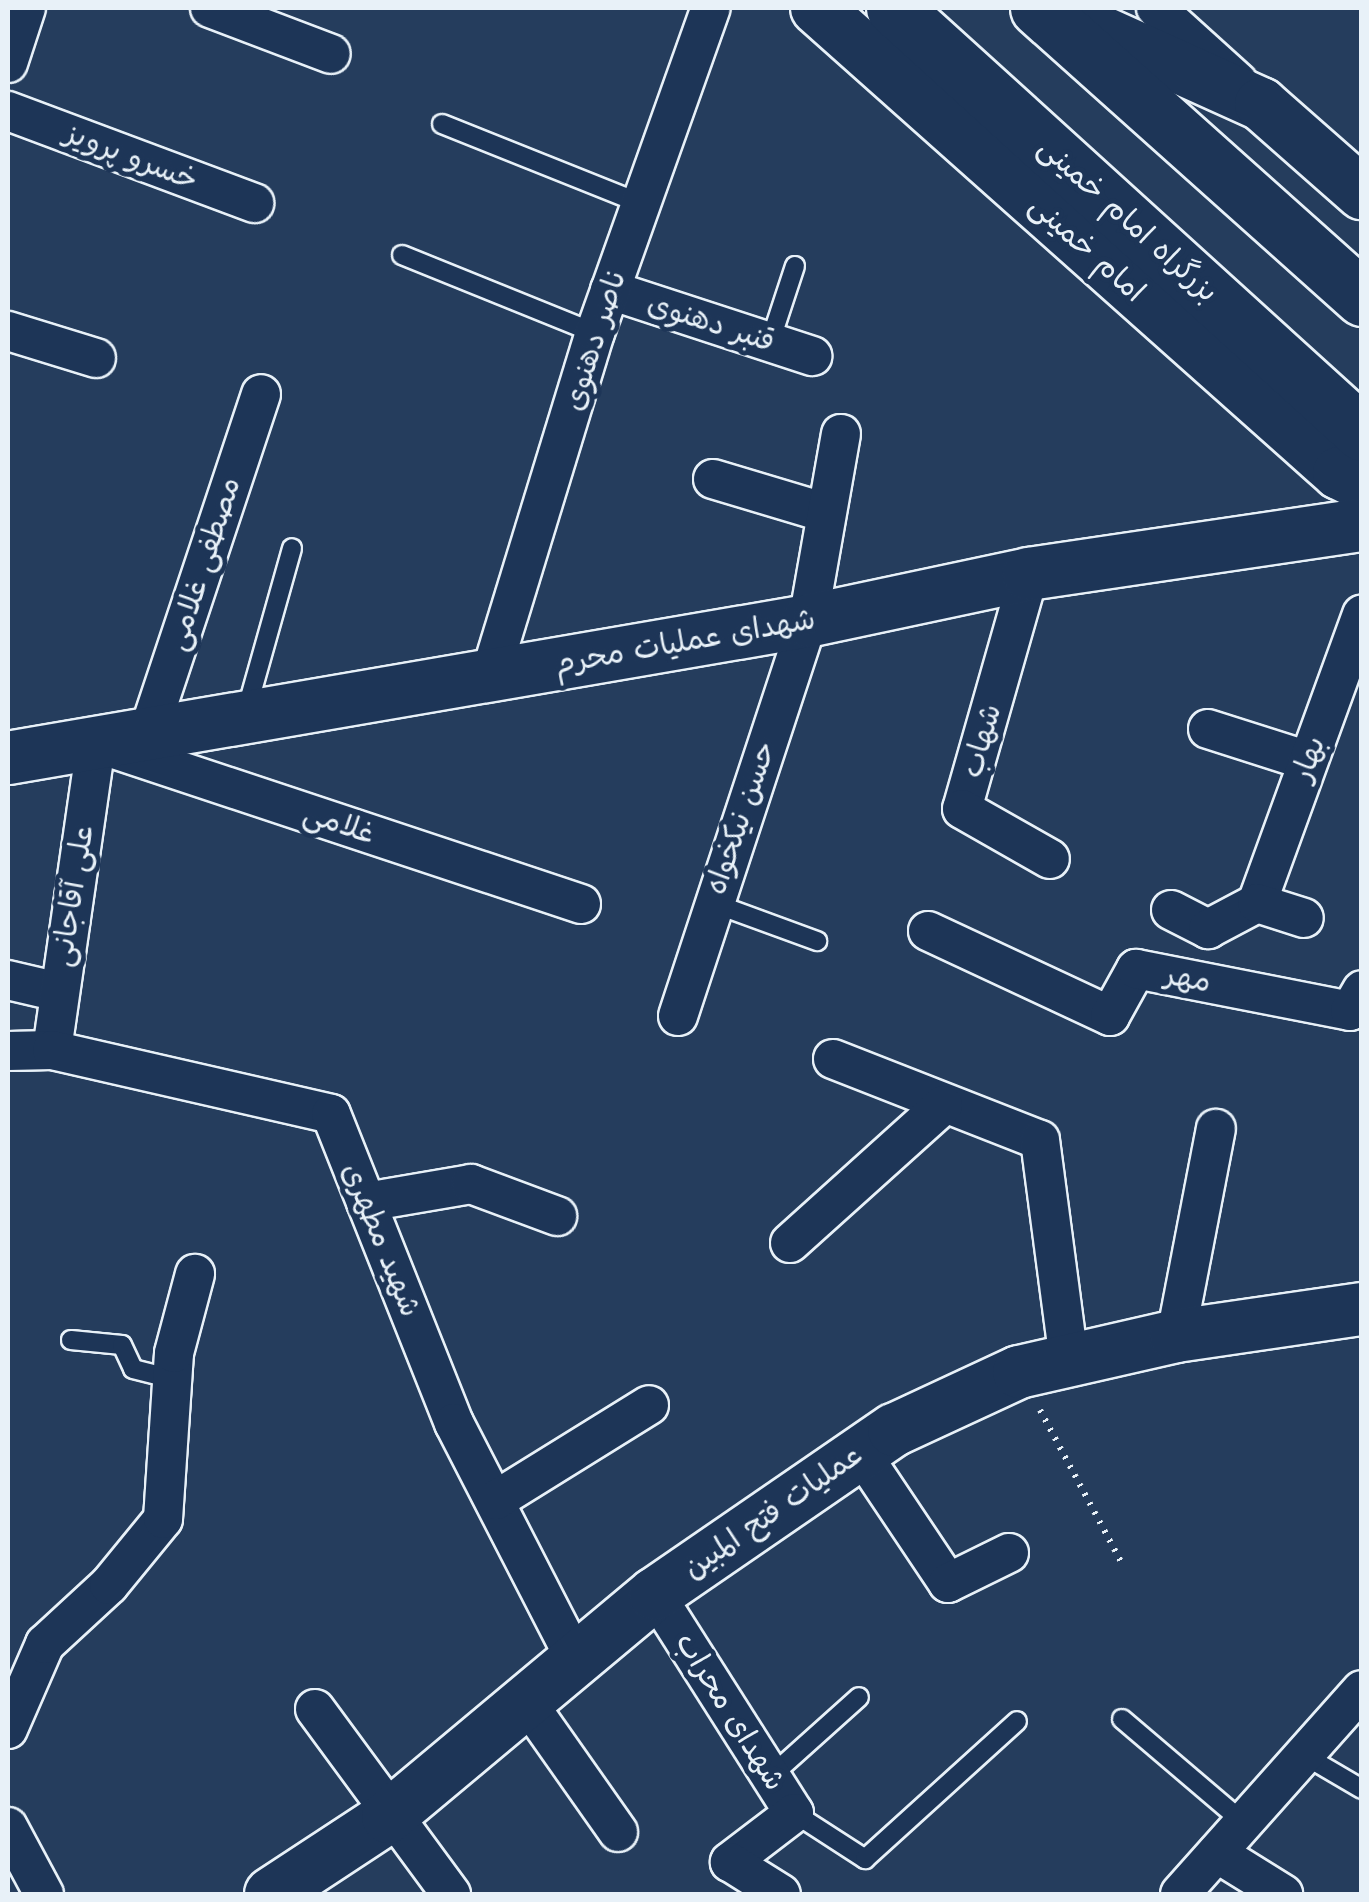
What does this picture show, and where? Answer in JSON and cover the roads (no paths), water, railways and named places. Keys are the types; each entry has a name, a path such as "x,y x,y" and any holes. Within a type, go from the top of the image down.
{"highway":[{"name":"بزرگراه امام خمینی","path":"894,8 1362,432"},
{"path":"1038,8 1362,298"}],"street":[{"path":"8,63 26,8"},
{"path":"210,8 332,54"},
{"name":"ناصر دهنوی","path":"490,676 595,333 711,8"},
{"name":"امام خمینی","path":"816,8 1339,473 1362,484"},
{"path":"1048,8 1262,104"},
{"path":"1156,8 1362,193"},
{"name":"خسرو پرویز","path":"8,111 254,203"},
{"name":"قنبر دهنوی","path":"610,290 812,356"},
{"path":"8,331 96,358"},
{"name":"مصطفی غلامی","path":"148,734 260,394"},
{"name":"حسن نیکخواه","path":"678,1016 808,622 824,512 841,434"},
{"path":"713,478 824,512"},
{"name":"شهدای عملیات محرم","path":"8,758 808,622 1029,574 1362,525"},
{"name":"شهاب","path":"1029,574 962,809 1050,859"},
{"name":"بهار","path":"1256,903 1362,614"},
{"path":"1208,729 1308,761"},
{"name":"غلامی","path":"96,743 581,904"},
{"name":"علی آقاجانی","path":"52,1050 96,743"},
{"path":"1171,910 1208,929 1256,903 1304,918"},
{"name":"مهر","path":"928,932 1110,1016 1136,968 1350,1011 1362,990"},
{"path":"8,980 59,992"},
{"name":"شهید مطهری","path":"8,1051 52,1050 331,1114 454,1423 577,1662"},
{"path":"834,1060 1040,1140 1044,1366"},
{"path":"790,1243 943,1105"},
{"path":"1176,1336 1216,1128"},
{"path":"366,1202 471,1184 557,1216"},
{"path":"8,1729 17,1672 110,1586 163,1519 174,1380 195,1274"},
{"name":"عملیات فتح المبین","path":"271,1894 388,1818 655,1594 859,1450 1044,1366 1176,1336 1362,1309"},
{"path":"496,1500 649,1405"},
{"path":"859,1450 948,1582 1009,1553"},
{"name":"شهدای محراب","path":"655,1594 794,1813 730,1862 781,1894"},
{"path":"1180,1894 1362,1690"},
{"path":"526,1700 618,1832"},
{"path":"316,1709 388,1818 451,1894"},
{"path":"8,1826 44,1894"},
{"path":"1216,1854 1283,1894"}],"lane":[{"path":"442,124 640,204"},
{"path":"402,255 595,333"},
{"path":"770,342 795,266"},
{"path":"244,718 292,548"},
{"path":"713,902 818,942"},
{"path":"72,1340 122,1345 133,1369 174,1380"},
{"path":"771,1776 859,1697"},
{"path":"1122,1720 1244,1824"},
{"path":"794,1813 865,1860 1018,1721"},
{"path":"1304,1755 1362,1789"}]}
